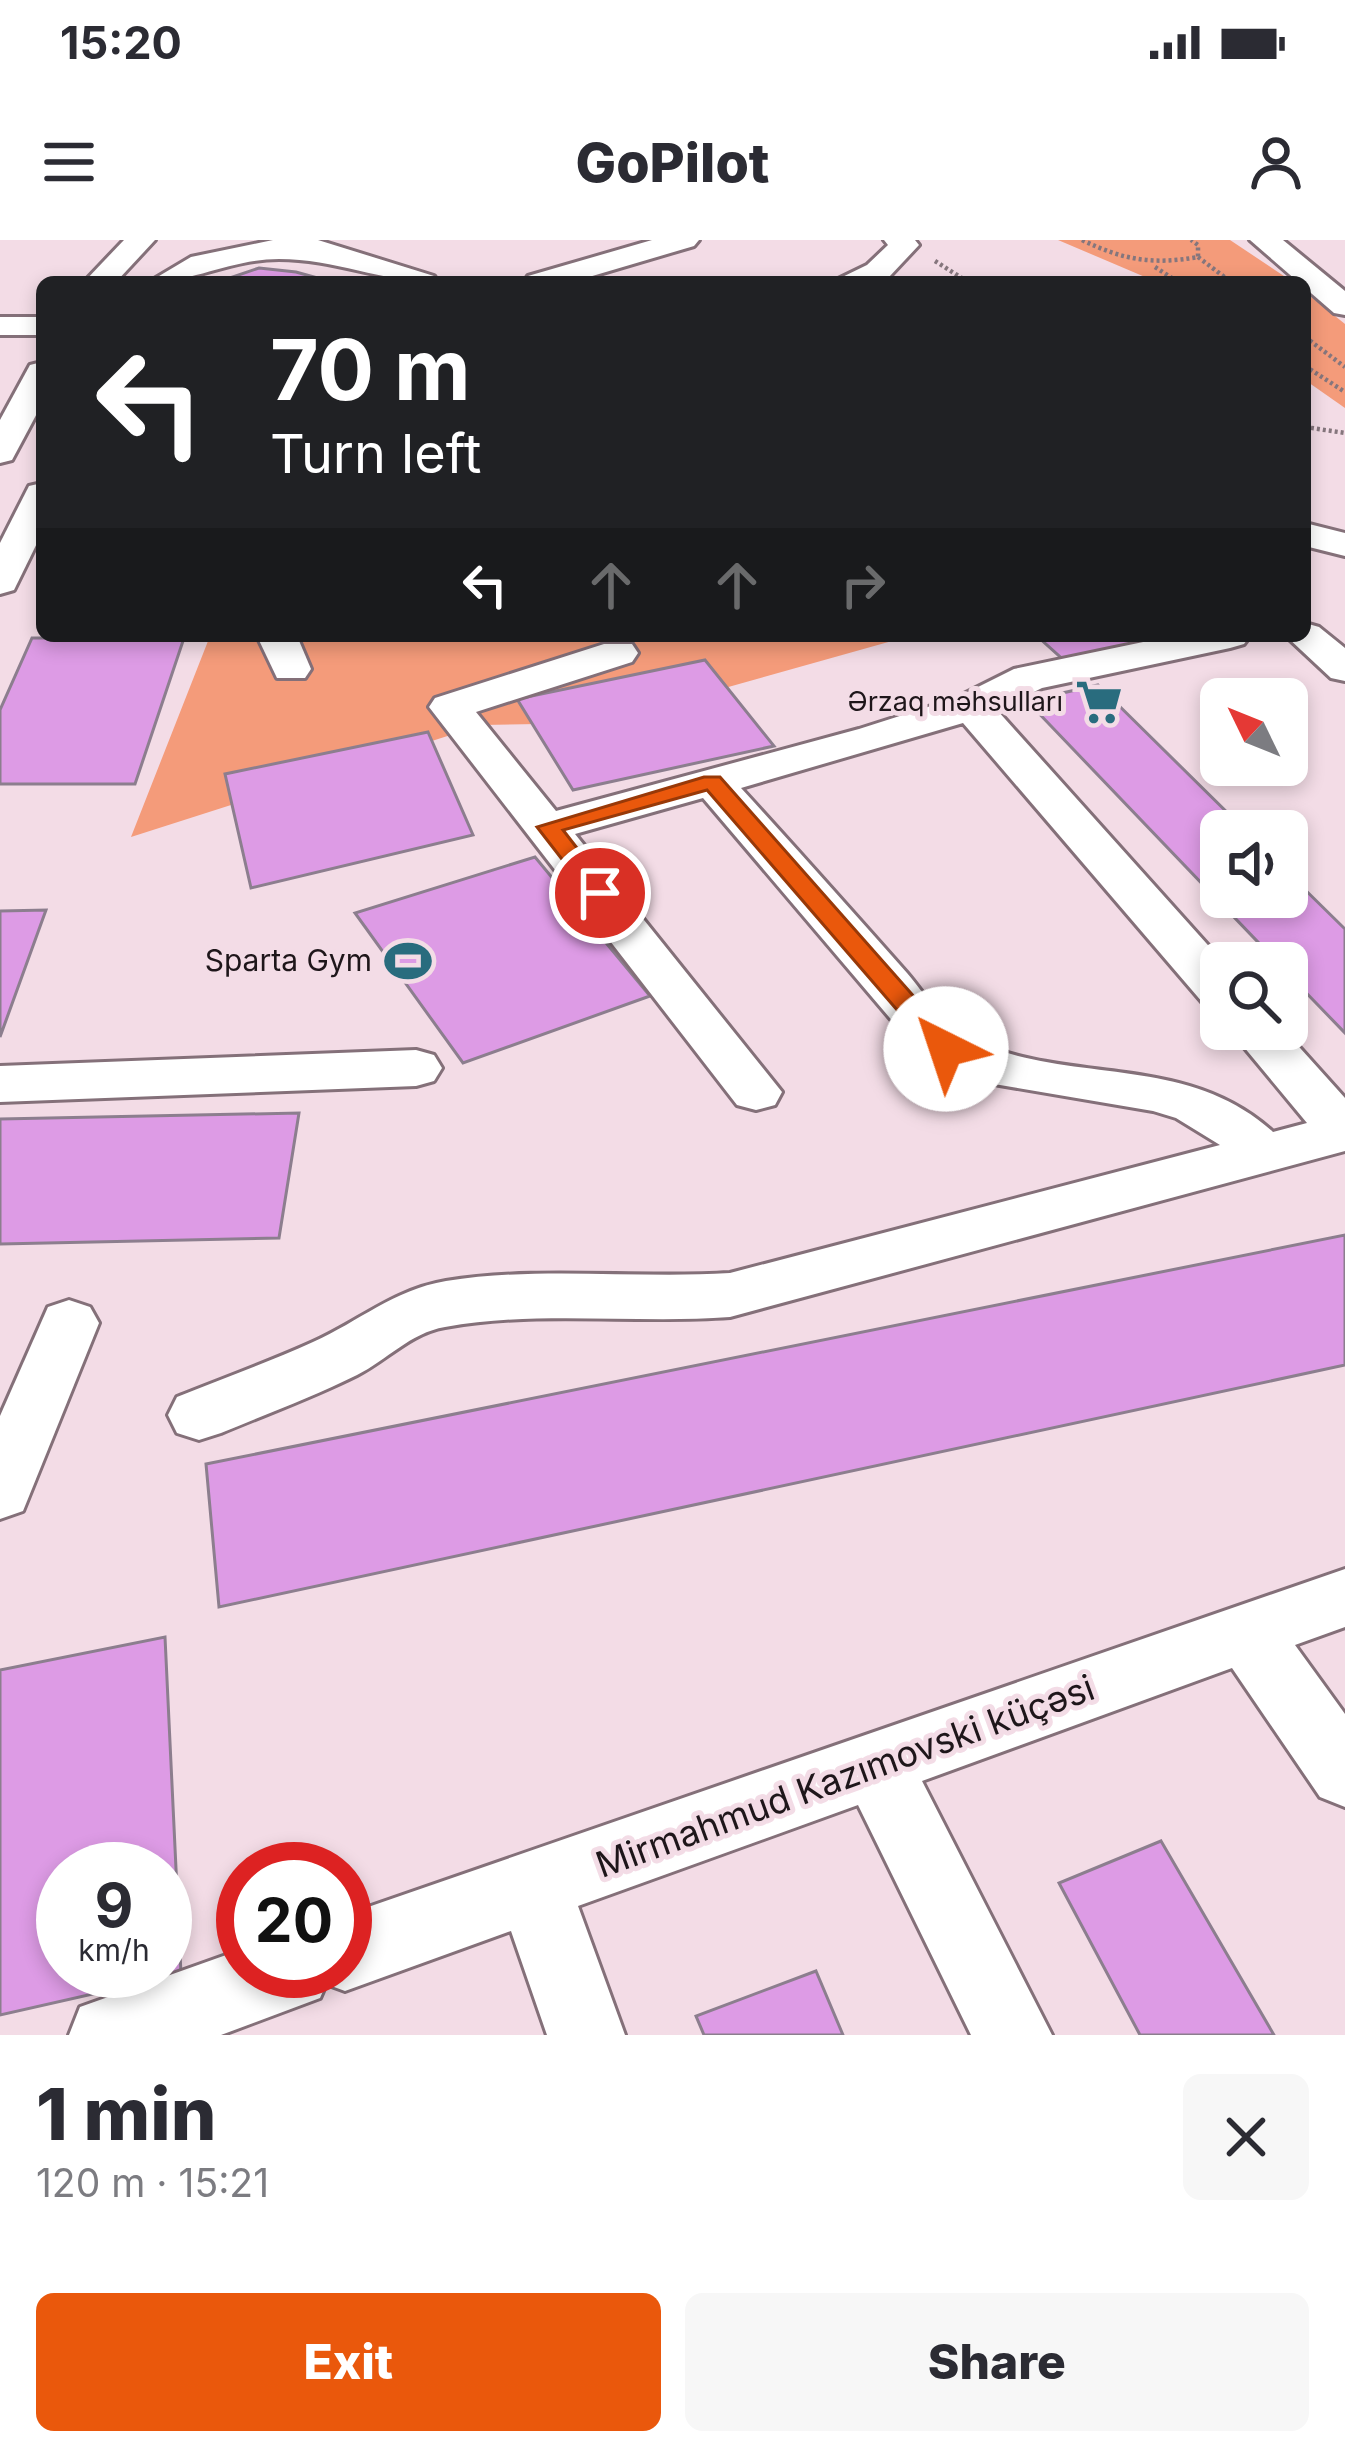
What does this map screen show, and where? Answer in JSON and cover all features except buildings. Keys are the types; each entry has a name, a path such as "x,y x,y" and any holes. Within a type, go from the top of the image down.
{"street":[{"path":"105,276 140,240"},
{"path":"287,240 402,276"},
{"path":"560,276 684,240"},
{"path":"859,276 888,262 904,245 899,240"},
{"path":"1265,240 1309,276"},
{"path":"1299,240 1345,277"},
{"path":"177,276 238,247 322,253"},
{"path":"1311,278 1345,306"},
{"path":"0,326 36,326"},
{"path":"0,454 36,384"},
{"path":"0,582 36,507"},
{"path":"1311,536 1345,545"},
{"path":"1311,620 1345,613"},
{"path":"1311,640 1345,669"},
{"path":"548,827 971,707 1029,678 1201,642"},
{"path":"618,653 450,707 756,1092"},
{"path":"971,707 1200,967"},
{"path":"712,782 946,1049 1006,1069 1127,1084 1201,1107 1245,1132 1264,1154"},
{"path":"199,1415 339,1357 402,1316 445,1304 560,1295 647,1301 730,1295 1345,1132 1273,1050"},
{"path":"0,1084 416,1068"},
{"path":"0,1492 69,1323"},
{"name":"Mirmahmud Kazımovski küçəsi","path":"372,1943 1345,1598"},
{"path":"1246,1632 1345,1773"},
{"path":"876,1766 1013,2035"},
{"path":"534,1886 586,2035"},
{"path":"135,2031 222,1998"}],"path":[{"path":"1082,240 1130,264 1154,266 1198,257 1224,276"},
{"path":"1191,240 1198,245 1198,257"},
{"path":"1154,266 1169,276"},
{"path":"1311,342 1345,367"},
{"path":"1311,370 1345,392"},
{"path":"1311,428 1345,433"}],"shaded area":[{"path":"1058,240 1230,240 1284,276 1143,276"},
{"path":"1311,297 1345,324 1345,408 1311,384"},
{"path":"208,642 888,642 600,723 482,725 131,837"}],"place":[{"name":"Ərzaq məhsulları","path":"1099,702"},
{"name":"Sparta Gym","path":"408,961"}],"route":[{"path":"600,893 548,827 712,782 946,1049"}]}
